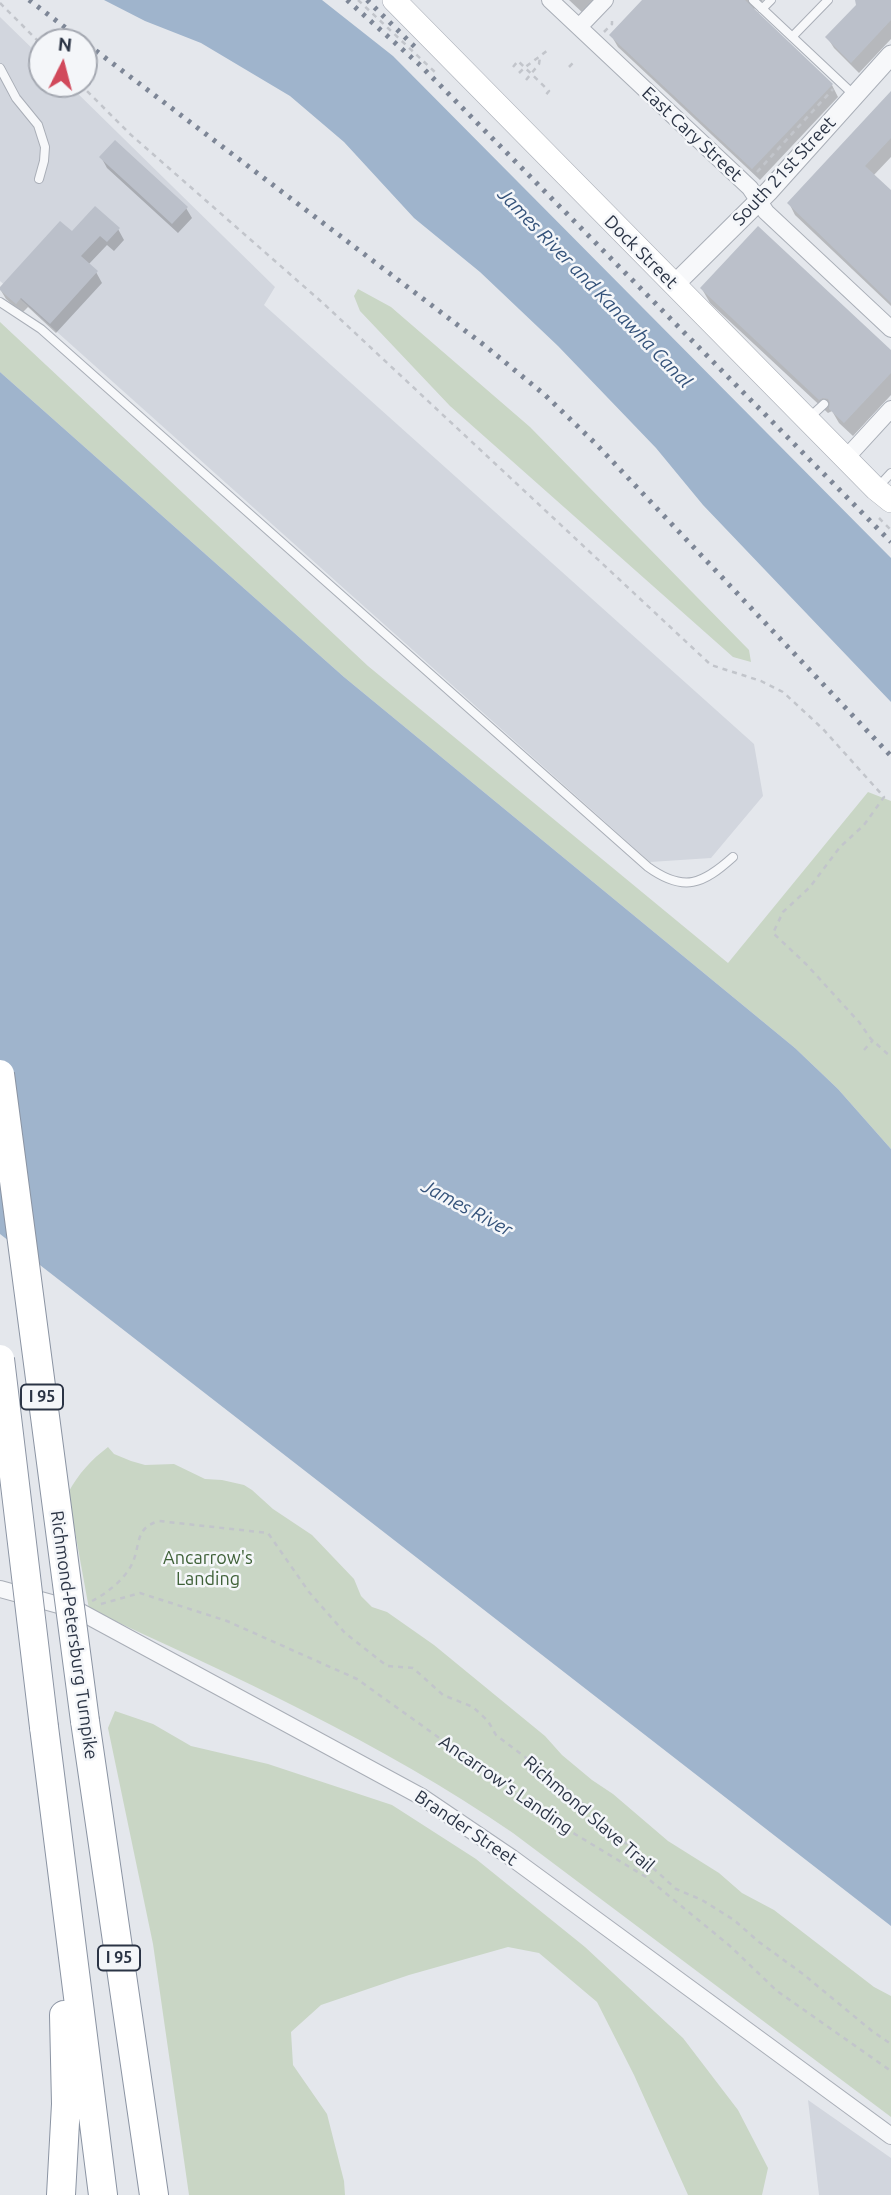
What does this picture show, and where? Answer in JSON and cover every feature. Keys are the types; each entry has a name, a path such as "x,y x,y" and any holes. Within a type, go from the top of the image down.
{"highway":[{"name":"Richmond-Petersburg Turnpike","path":"0,1073 85,1721 154,2195"},
{"name":"I 95","path":"0,1359 103,2195"},
{"path":"54,1809 65,2047 66,2104 61,2195"}],"main road":[{"name":"Dock Street","path":"394,0 674,285 816,412 846,458 886,488"}],"street":[{"name":"East Cary Street","path":"550,0 750,188 766,212 891,329"},
{"path":"579,27 605,0"},
{"name":"South 21st Street","path":"674,285 758,201 845,91 891,55"},
{"path":"846,458 891,409"},
{"name":"Brander Street","path":"0,1589 77,1610 422,1797 512,1858 891,2136"}],"lane":[{"path":"753,0 845,91"},
{"path":"762,9 771,0"},
{"path":"792,37 828,0"},
{"path":"0,68 16,98 38,125 45,147 39,179"},
{"path":"0,302 41,329 654,872 678,883 694,882 713,876 733,857"}],"path":[{"path":"0,3 28,31"},
{"path":"601,34 612,21"},
{"path":"519,73 550,48"},
{"path":"526,80 539,64 540,57"},
{"path":"513,67 518,61 549,91 544,97"},
{"path":"569,67 575,61"},
{"path":"755,174 845,91"},
{"path":"94,98 130,134 324,304 711,665 761,681 783,692 823,729 884,796 864,825 840,847 810,887 783,912 773,933 891,1057"},
{"path":"864,1050 873,1040"},
{"name":"Richmond Slave Trail","path":"77,1610 108,1592 131,1566 142,1530 150,1524 159,1521 268,1533 309,1592 345,1633 387,1666 413,1668 443,1695 473,1707 488,1721 495,1735 563,1786 676,1889 702,1900 734,1920 891,2044"},
{"name":"Ancarrow’s Landing","path":"77,1610 140,1593 227,1621 357,1679 565,1828 646,1877 730,1946 777,1991 891,2071"}],"shaded area":[{"path":"0,17 28,44 28,98 82,98 275,287 264,305 754,744 763,796 711,858 650,862 0,281"},
{"path":"808,2100 891,2158 891,2195 819,2195"}],"green space":[{"path":"358,289 391,307 530,427 749,650 751,662 733,657 450,406 360,311 354,296"},
{"path":"0,322 368,666 728,963 868,792 891,801 891,1149 838,1089 795,1048 344,677 0,372"},
{"name":"Ancarrow's Landing","path":"108,1447 114,1454 131,1461 145,1465 174,1464 205,1479 244,1485 252,1490 273,1509 312,1535 354,1579 361,1596 372,1607 387,1612 434,1645 545,1736 562,1755 668,1841 719,1873 742,1893 774,1910 874,1987 891,1996 891,2117 513,1833 463,1800 306,1712 89,1609 68,1493 86,1467"},
{"path":"115,1711 153,1724 191,1746 268,1764 392,1805 476,1859 585,1947 683,2038 738,2110 768,2168 762,2195 688,2195 634,2075 597,2002 539,1953 508,1947 409,1975 321,2005 291,2032 293,2065 327,2114 345,2195 189,2195 153,1944 108,1728"}],"water":[{"name":"James River and Kanawha Canal","path":"104,0 322,0 393,56 891,558 891,702 703,505 656,448 558,346 480,272 414,218 344,142 290,96 201,43 145,21"},
{"name":"James River","path":"0,372 344,677 795,1048 838,1089 891,1149 891,1926 0,1234"}],"building":[{"path":"642,0 745,0 833,84 752,169 609,35"},
{"path":"855,0 891,0 891,20 851,63 825,37 856,5"},
{"path":"891,91 891,138 865,166 891,190 891,303 787,203"},
{"path":"115,140 188,207 172,224 99,157"},
{"path":"95,206 120,228 107,242 100,236 81,256 98,271 50,324 21,298 16,304 0,290 60,221 72,231"},
{"path":"758,226 891,350 891,373 844,423 829,409 828,399 819,400 700,288"}],"railway":[{"path":"29,0 484,345 545,395 596,444 891,756"},
{"path":"347,0 421,66 891,542"},
{"path":"367,0 417,49"}]}
